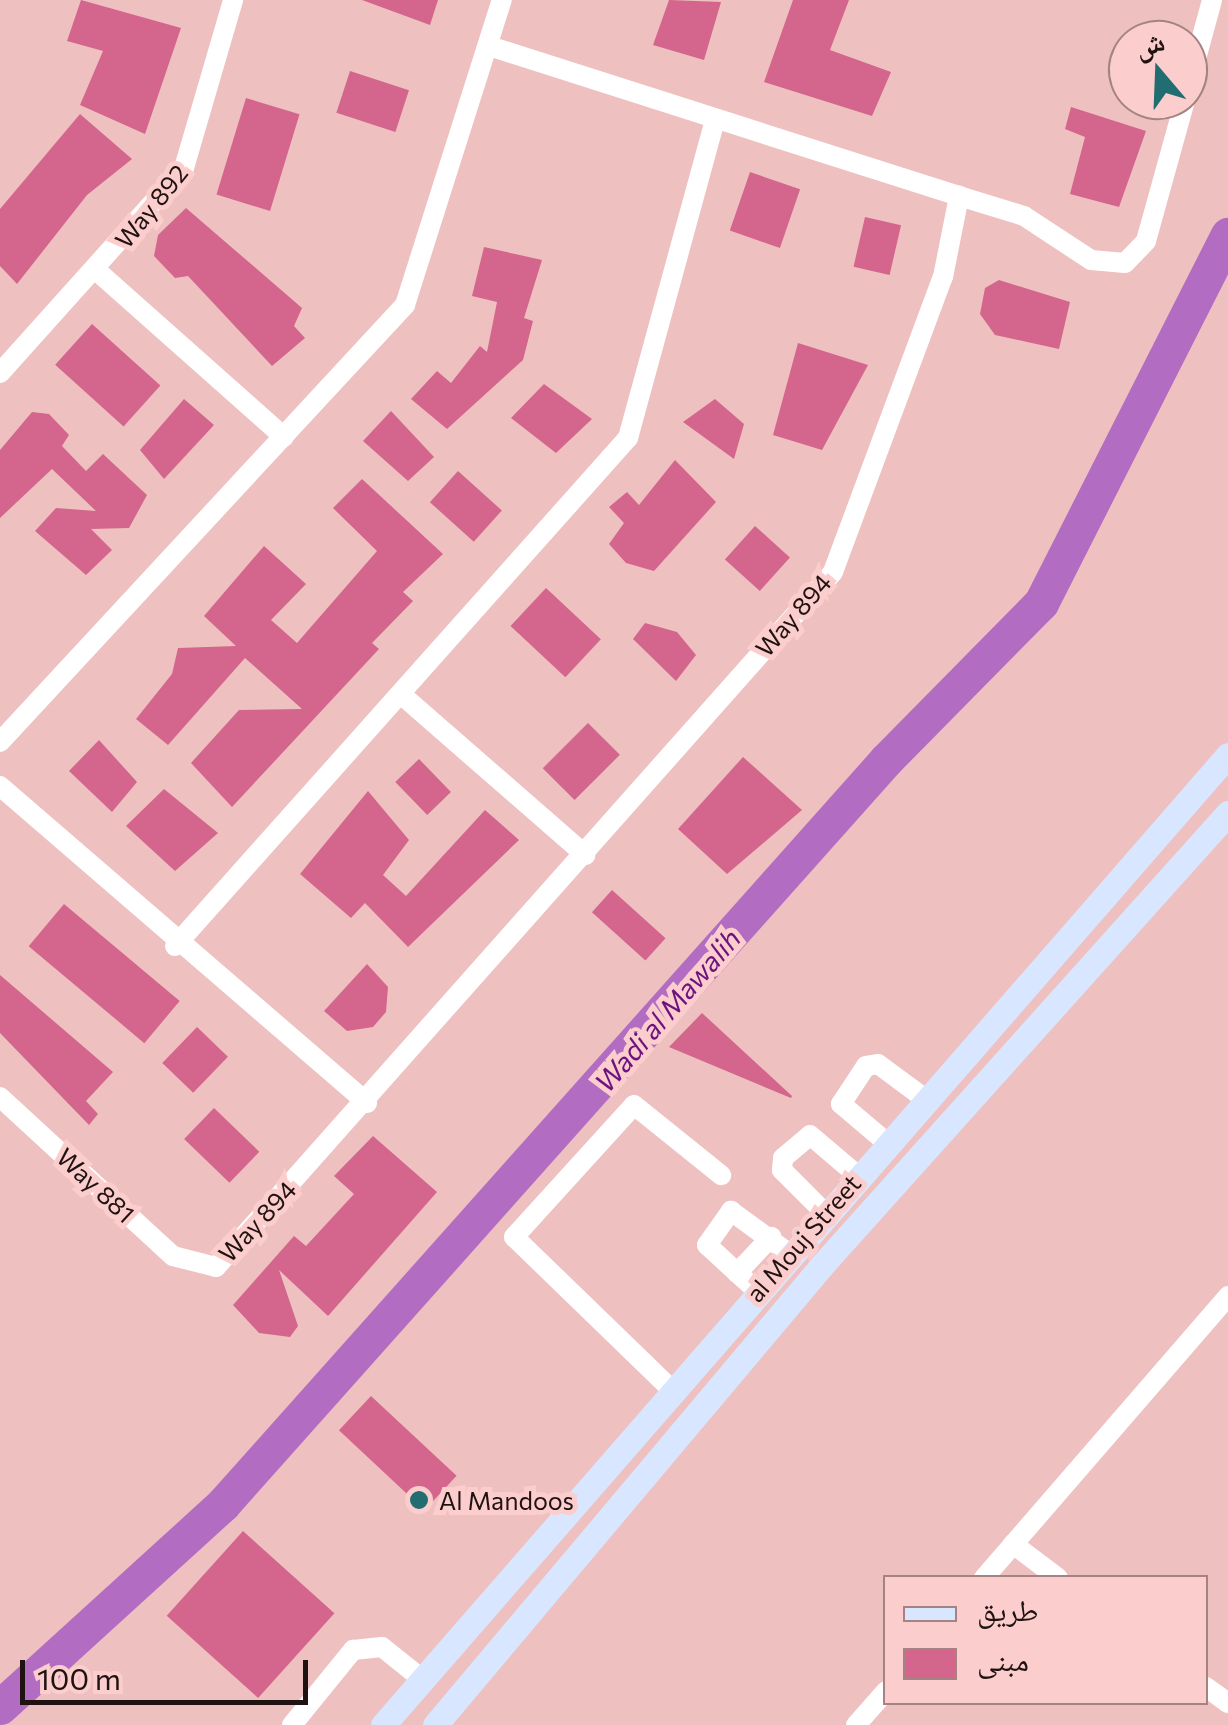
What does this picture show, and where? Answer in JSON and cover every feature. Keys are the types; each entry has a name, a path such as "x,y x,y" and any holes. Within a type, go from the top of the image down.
{"main road":[{"name":"al Mouj Street","path":"383,1725 757,1291 780,1246 825,1213 1228,755"},
{"name":"al Mouj Street","path":"434,1725 823,1264 1228,813"}],"street":[{"name":"Way 892","path":"0,373 98,271 193,153 233,0"},
{"path":"0,742 405,305 502,0"},
{"path":"488,46 1024,216 1090,260 1125,263 1146,241 1179,120"},
{"path":"175,946 402,696 628,438 716,121"},
{"name":"Way 894","path":"196,1266 216,1266 368,1103 832,572 943,277 959,196"},
{"path":"98,271 284,437"},
{"path":"402,696 585,854"},
{"path":"0,786 175,946 368,1103"},
{"path":"886,1142 841,1104 866,1066 878,1064 924,1098"},
{"name":"Way 881","path":"0,1097 173,1256 196,1266"},
{"path":"672,1390 514,1237 634,1105 721,1174"},
{"path":"825,1213 782,1170 783,1158 810,1135 857,1175"},
{"path":"737,1273 780,1246 731,1211 708,1244 737,1273 757,1291"},
{"path":"987,1575 1228,1296"},
{"path":"1013,1544 1054,1575"},
{"path":"292,1725 353,1650 370,1644 422,1679"},
{"path":"1208,1689 1228,1704"},
{"path":"856,1725 883,1694"}],"building":[{"path":"81,0 181,28 145,134 80,105 103,51 67,41"},
{"path":"362,0 438,0 430,25"},
{"path":"669,0 721,2 704,60 653,45"},
{"path":"793,0 849,0 830,50 891,72 872,116 764,82"},
{"path":"350,71 409,90 395,132 336,113"},
{"path":"246,98 300,114 270,211 216,195"},
{"path":"1071,107 1146,131 1119,207 1070,194 1085,137 1065,129"},
{"path":"80,114 132,159 87,195 17,284 0,266 0,209"},
{"path":"750,172 800,189 780,248 730,231"},
{"path":"186,208 302,308 294,326 305,338 272,366 188,276 175,278 154,256 158,235"},
{"path":"865,217 901,225 890,275 854,267"},
{"path":"484,247 542,260 524,318 533,321 523,360 447,429 411,399 437,371 451,383 480,346 487,352 497,302 472,296"},
{"path":"999,280 1070,302 1059,349 995,335 980,314 985,288"},
{"path":"92,324 160,386 124,426 55,365"},
{"path":"798,343 868,365 822,450 773,435"},
{"path":"544,384 592,419 556,453 511,418"},
{"path":"184,399 214,425 164,479 140,450"},
{"path":"715,399 744,424 734,459 683,422"},
{"path":"391,411 434,457 408,481 363,441"},
{"path":"32,412 49,414 69,435 62,446 86,471 103,454 147,495 129,528 91,529 112,550 86,575 35,531 56,508 96,511 52,469 0,518 0,450"},
{"path":"675,460 716,502 654,571 626,563 609,544 624,523 609,507 627,492 639,505"},
{"path":"458,471 502,510 474,542 430,502"},
{"path":"362,479 443,554 403,592 413,601 372,643 379,649 232,807 191,763 239,710 302,709 245,658 168,745 136,719 172,674 178,648 236,646 204,616 264,546 306,584 271,620 297,643 377,551 333,508"},
{"path":"755,526 790,557 760,591 725,559"},
{"path":"546,588 601,639 565,677 511,626"},
{"path":"645,623 677,632 696,655 676,681 633,639"},
{"path":"588,723 620,755 575,800 543,768"},
{"path":"99,740 137,782 112,812 69,771"},
{"path":"743,757 802,810 727,874 678,829"},
{"path":"419,759 451,792 427,815 395,782"},
{"path":"164,789 218,833 175,871 126,826"},
{"path":"368,791 409,840 383,875 406,896 485,810 519,840 408,947 365,903 351,918 300,874"},
{"path":"612,890 666,938 645,960 592,912"},
{"path":"64,904 180,1001 144,1043 29,946"},
{"path":"367,964 388,987 386,1012 373,1027 347,1031 324,1011"},
{"path":"0,975 113,1072 86,1101 98,1114 89,1125 0,1033"},
{"path":"702,1013 792,1096 791,1098 669,1047"},
{"path":"197,1027 228,1057 193,1093 162,1063"},
{"path":"214,1108 259,1152 229,1183 184,1139"},
{"path":"373,1136 437,1192 328,1316 279,1270 298,1326 290,1337 259,1333 233,1305 294,1236 306,1246 354,1194 334,1176"},
{"path":"371,1396 457,1476 425,1510 339,1430"},
{"path":"243,1531 334,1613 258,1698 167,1616"}],"waterway":[{"name":"Wadi al Mawalih","path":"0,1707 223,1504 886,760 1041,603 1228,235"}],"place":[{"name":"Al Mandoos","path":"419,1500"}]}
